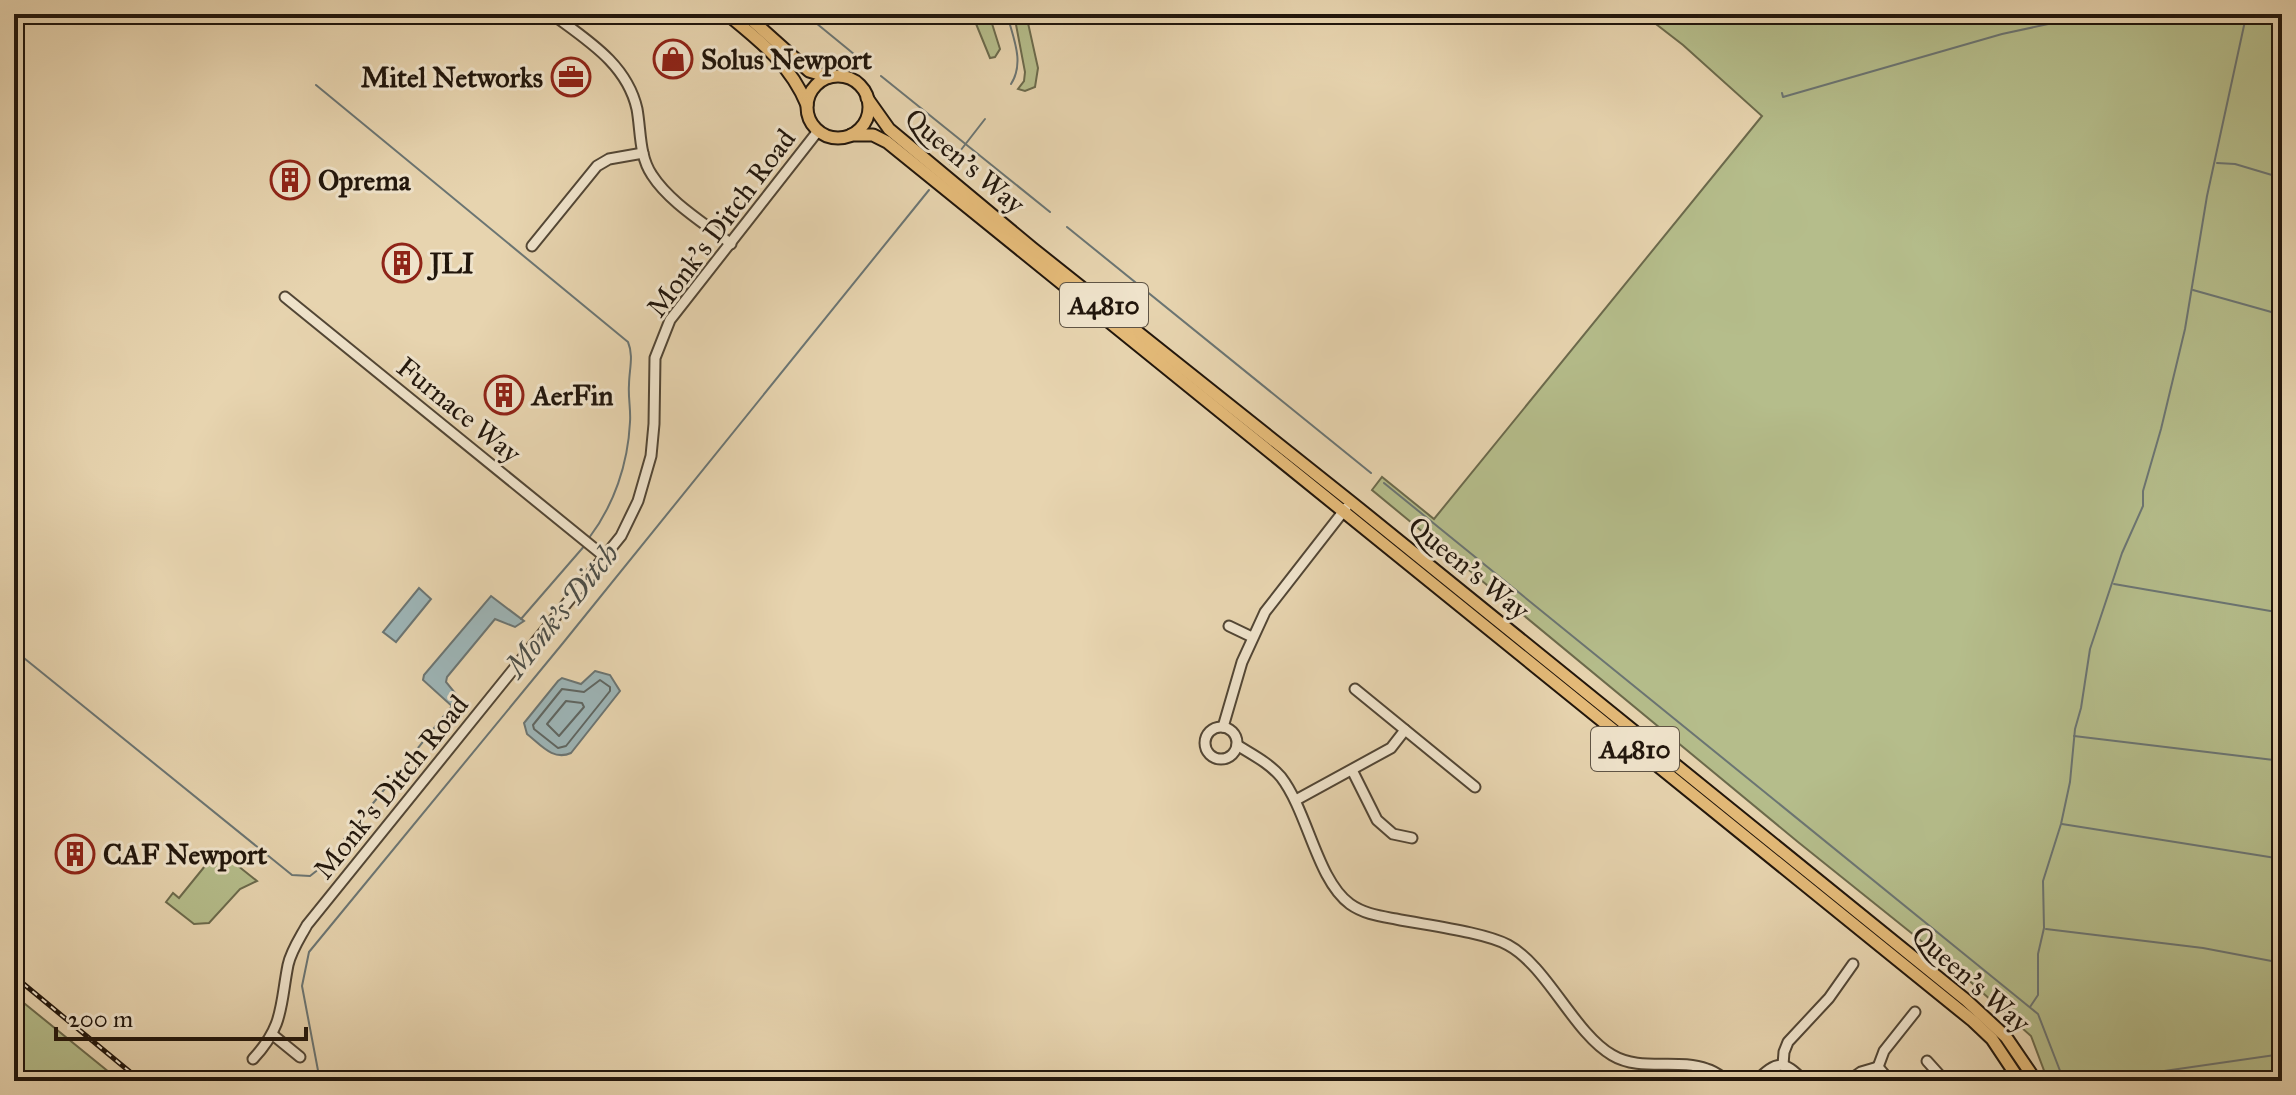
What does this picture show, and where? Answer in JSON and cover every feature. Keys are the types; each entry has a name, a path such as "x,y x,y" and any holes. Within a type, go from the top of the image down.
{"main road":[{"path":"727,14 784,63 800,86 811,122 818,131"},
{"name":"Queen's Way","path":"745,14 809,71 851,79 863,90 889,129 1032,248 1966,1000 2006,1037 2036,1081"},
{"path":"807,106 808,97 816,84 829,77"},
{"name":"Queen's Way","path":"851,135 864,122 868,110 867,98"},
{"name":"Queen's Way","path":"818,131 840,138 873,135 887,142 1973,1021 1998,1047 2020,1081"}],"street":[{"path":"552,14 609,59 621,73 635,103 648,169 660,186 731,244"},
{"name":"Monk's Ditch Road","path":"253,1059 273,1035 282,1006 288,963 307,925 621,536 646,477 654,424 654,371 661,340 670,320 818,131"},
{"path":"532,246 597,166 617,157 643,153"},
{"name":"Furnace Way","path":"285,297 605,557"},
{"path":"1223,727 1252,637 1265,612 1351,502"},
{"path":"1229,626 1252,637"},
{"path":"1355,689 1475,787"},
{"path":"1237,745 1232,755 1223,759 1209,754 1204,744 1214,728 1223,727 1232,731 1237,745 1272,768 1296,800 1331,881 1349,903 1371,914 1489,938 1509,945 1527,960 1598,1043 1612,1055 1630,1061 1701,1067 1728,1081"},
{"path":"1296,800 1391,748 1405,730"},
{"path":"1352,770 1377,820 1393,834 1412,838"},
{"path":"1783,1065 1788,1042 1826,1002 1853,964"},
{"path":"1878,1067 1884,1051 1915,1012"},
{"path":"273,1035 300,1057"},
{"path":"1927,1061 1945,1081"},
{"path":"1756,1081 1772,1067 1783,1065 1804,1081"},
{"path":"1848,1081 1861,1072 1878,1067"},
{"path":"1878,1067 1890,1081"}],"green space":[{"path":"972,14 989,14 1000,49 995,57 990,58"},
{"path":"1014,14 1026,14 1038,68 1035,87 1025,91 1018,89 1024,81 1025,72"},
{"path":"1643,14 2282,14 2282,1081 2048,1081 2031,1036 1955,968 1372,490 1382,477 1434,519 1762,116 1683,45"},
{"path":"218,850 257,881 240,889 209,923 194,924 166,902 173,893 179,898"},
{"path":"14,995 120,1081 14,1081"}],"water":[{"path":"419,588 431,599 396,642 383,632"},
{"path":"491,596 524,621 515,627 495,619 447,677 446,682 460,699 454,708 423,680 424,675"},
{"path":"595,671 610,675 620,691 571,753 558,755 548,751 527,734 524,723 562,678 581,684"}],"waterway":[{"path":"805,14 860,59"},
{"name":"Monk's Ditch","path":"1007,14 1017,59 1011,84"},
{"path":"1782,93 1783,97 2002,34 2095,14"},
{"path":"2030,1007 2038,995 2038,954 2044,928 2043,881 2070,782 2075,729 2090,649 2122,553 2143,506 2143,491 2185,329 2207,196 2245,21 2240,14"},
{"path":"2245,21 2265,14"},
{"name":"Monk's Ditch","path":"881,76 1050,212"},
{"path":"316,85 628,342 631,358 629,438 618,483 606,512 589,538"},
{"name":"Monk's Ditch","path":"950,164 985,119"},
{"path":"2217,163 2235,164 2282,178"},
{"name":"Monk's Ditch","path":"320,1081 302,986 309,952 929,190"},
{"path":"1067,227 1371,473"},
{"path":"2193,290 2282,315"},
{"path":"1384,483 2038,1014 2064,1081"},
{"path":"521,619 586,544"},
{"path":"2114,584 2282,613"},
{"path":"14,650 292,875 310,876 324,865"},
{"path":"344,839 452,706"},
{"path":"2074,736 2282,761"},
{"path":"2062,824 2282,859"},
{"path":"2046,929 2203,948 2282,963"},
{"path":"2095,1081 2282,1054"}],"railway":[{"path":"14,976 141,1081"}],"place":[{"name":"Solus Newport","path":"673,59"},
{"name":"Mitel Networks","path":"571,77"},
{"name":"Oprema","path":"290,180"},
{"name":"JLI","path":"402,263"},
{"name":"AerFin","path":"504,395"},
{"name":"CAF Newport","path":"75,854"}]}
